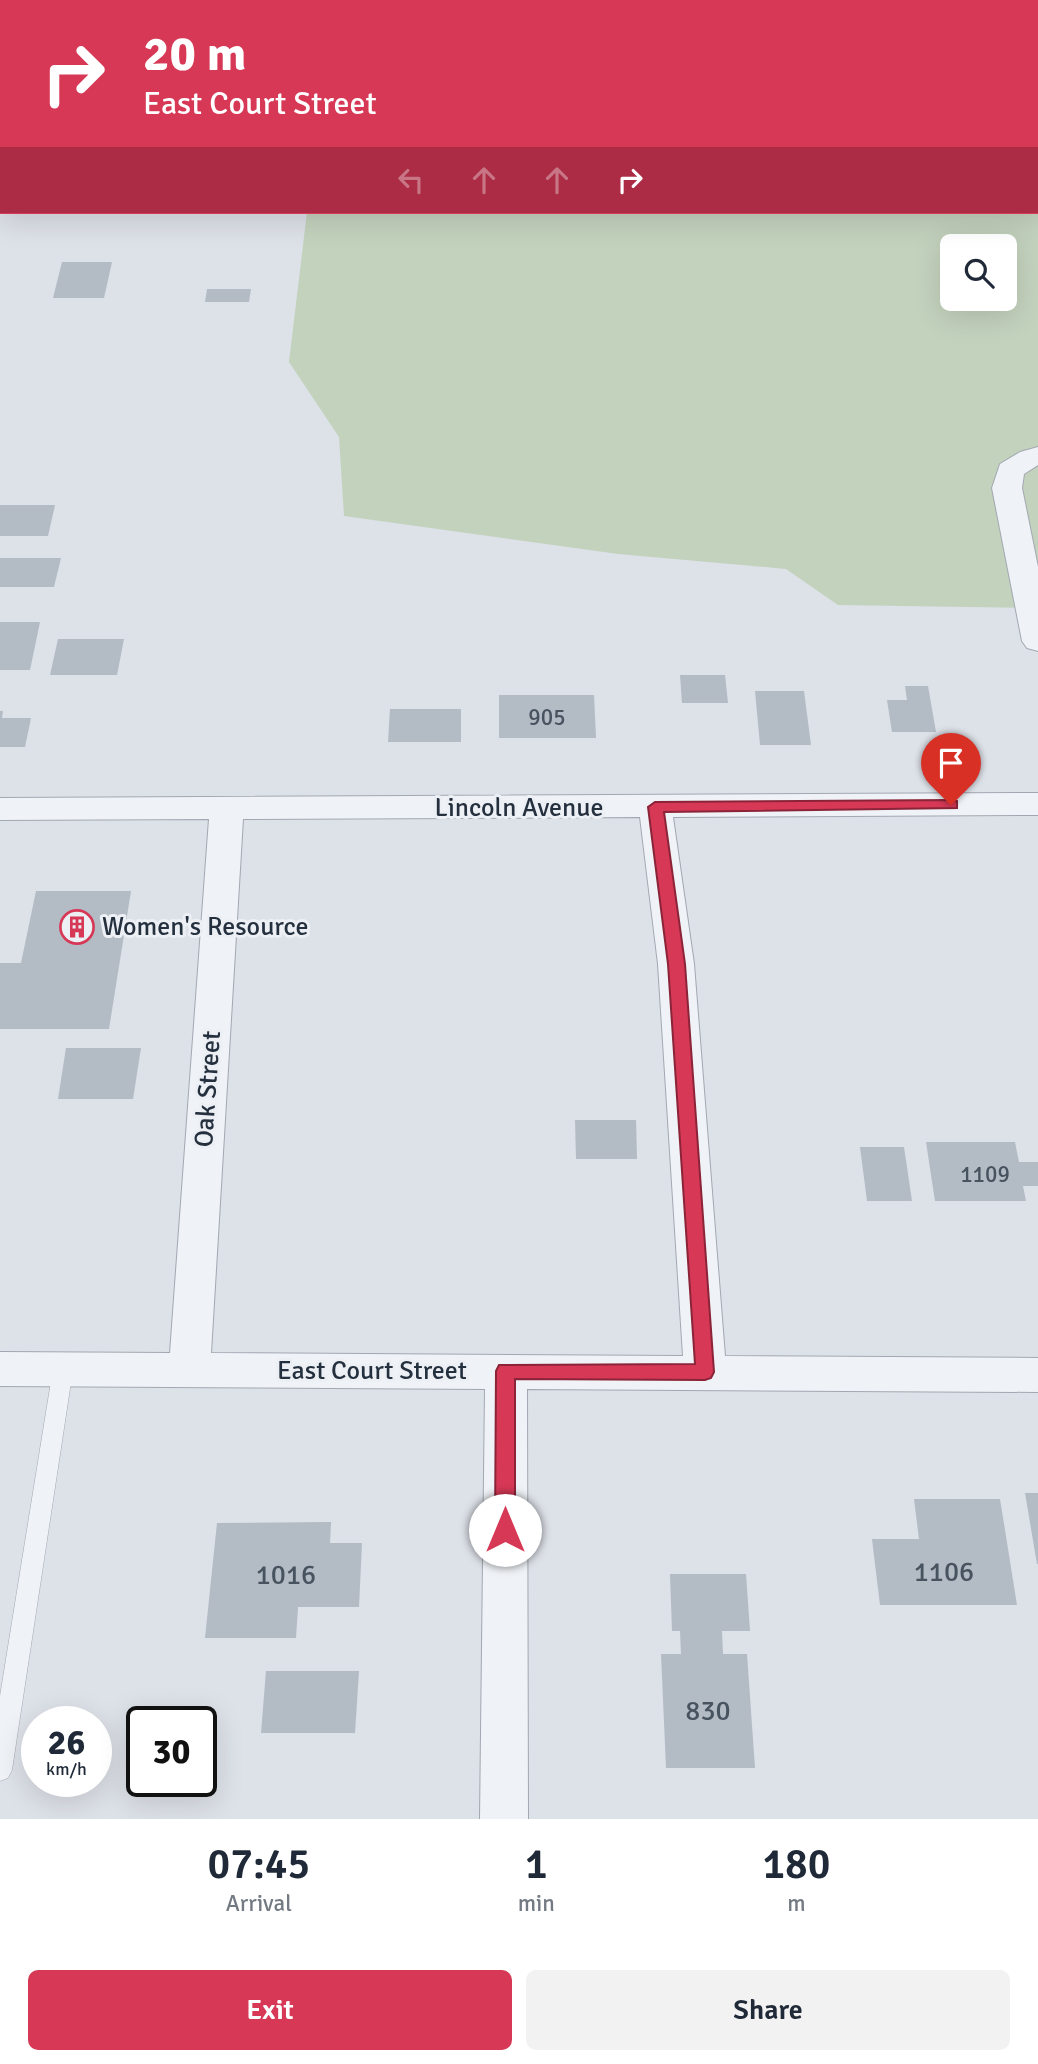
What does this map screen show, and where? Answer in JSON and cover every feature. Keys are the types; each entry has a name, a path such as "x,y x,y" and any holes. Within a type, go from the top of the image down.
{"street":[{"path":"1038,456 1010,470 1007,488 1038,641"},
{"path":"655,807 676,964 705,1372"},
{"name":"Lincoln Avenue","path":"0,809 655,807 1036,810"},
{"name":"Oak Street","path":"189,1370 227,808"},
{"name":"East Court Street","path":"0,1369 1038,1375"},
{"path":"504,1819 506,1371"}],"lane":[{"path":"0,1770 64,1369"}],"green space":[{"path":"307,214 1038,214 1038,608 838,605 786,569 618,554 344,516 339,437 289,362"}],"building":[{"path":"62,262 112,262 104,298 53,298"},
{"path":"207,289 251,289 249,302 205,302"},
{"path":"0,505 55,505 48,536 0,536"},
{"path":"0,558 61,558 54,587 0,587"},
{"path":"0,622 40,622 30,670 0,670"},
{"path":"58,639 124,639 117,675 50,675"},
{"path":"680,675 725,675 728,703 682,703"},
{"path":"905,686 928,686 936,732 892,732 887,700 907,700"},
{"path":"755,691 804,691 811,745 760,745"},
{"path":"499,695 594,695 596,738 499,738"},
{"path":"390,709 461,709 461,742 388,742"},
{"path":"0,711 3,711 2,718 31,718 25,747 0,747"},
{"name":"Women's Resource","path":"36,891 131,891 109,1029 0,1029 0,963 21,963"},
{"path":"66,1048 141,1048 133,1099 58,1099"},
{"path":"575,1120 636,1120 637,1159 576,1159"},
{"path":"926,1142 1015,1142 1019,1162 1038,1162 1038,1186 1023,1186 1026,1201 935,1201"},
{"path":"860,1147 904,1147 912,1201 867,1201"},
{"path":"1025,1493 1038,1493 1038,1564 1037,1564"},
{"path":"914,1499 1000,1499 1017,1605 880,1605 872,1539 919,1539"},
{"path":"331,1522 330,1543 362,1543 359,1607 298,1607 296,1638 205,1638 217,1523"},
{"path":"670,1574 746,1574 750,1631 722,1631 723,1654 747,1654 755,1768 666,1768 661,1654 681,1654 680,1631 672,1631"},
{"path":"266,1671 359,1671 355,1733 261,1733"}],"place":[{"name":"Women's Resource","path":"77,927"}],"route":[{"path":"505,1530 506,1371 705,1372 676,964 655,807 951,805"}]}
